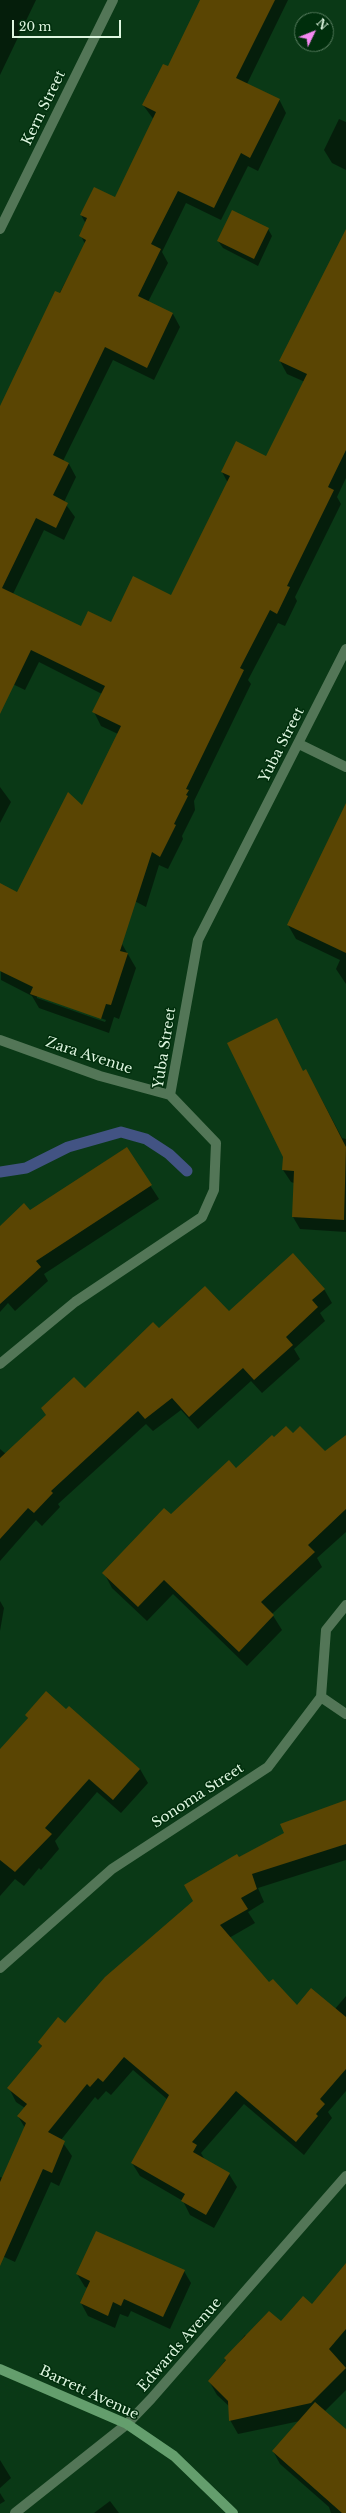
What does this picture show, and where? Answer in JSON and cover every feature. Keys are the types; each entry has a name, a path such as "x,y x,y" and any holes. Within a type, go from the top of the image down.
{"street":[{"name":"Kern Street","path":"0,229 113,0"},
{"name":"Yuba Street","path":"0,1364 75,1302 202,1217 214,1190 216,1143 170,1095 198,940 299,744 346,648"},
{"path":"299,744 346,767"},
{"name":"Zara Avenue","path":"0,1040 100,1076 170,1095"},
{"path":"346,1605 326,1630 321,1697 346,1714"},
{"name":"Sonoma Street","path":"0,1968 112,1869 268,1767 321,1697"},
{"name":"Edwards Avenue","path":"15,2513 127,2424 151,2399 346,2176"},
{"name":"Barrett Avenue","path":"0,2369 127,2424 174,2456 233,2513"}],"building":[{"path":"200,0 275,0 236,78 280,99 250,158 241,153 214,208 178,191 151,244 161,249 138,296 173,313 147,368 105,347 53,455 69,463 53,495 68,503 56,528 36,518 2,588 81,626 88,611 111,622 133,576 171,595 230,476 221,472 236,441 266,456 307,374 279,361 346,229 346,450 328,487 334,490 287,586 290,587 277,614 270,610 240,668 244,670 186,789 189,790 186,795 188,796 174,824 176,825 160,857 152,852 120,951 128,953 111,1005 106,1004 101,1019 30,994 33,987 0,971 0,883 17,892 68,792 82,805 121,726 92,712 105,686 31,650 0,714 0,406 55,291 60,293 86,240 79,236 87,218 80,215 94,187 115,197 156,112 142,105 163,64 168,66"},
{"path":"232,210 269,228 254,259 217,241"},
{"path":"346,803 346,953 287,925"},
{"path":"277,1018 303,1071 306,1069 346,1147 344,1220 292,1217 294,1171 282,1170 283,1157 227,1043"},
{"path":"127,1147 152,1185 36,1261 41,1267 0,1304 0,1226 24,1203 30,1210"},
{"path":"293,1253 325,1289 312,1300 318,1307 286,1337 293,1345 254,1380 243,1368 189,1417 172,1398 145,1419 138,1411 51,1491 53,1493 34,1513 28,1508 0,1539 0,1458 46,1415 41,1408 74,1377 85,1388 153,1322 159,1328 205,1286 229,1311"},
{"path":"286,1426 293,1433 300,1426 325,1451 346,1435 346,1509 308,1545 315,1552 261,1602 274,1615 239,1652 164,1580 138,1607 102,1573 164,1508 171,1514 229,1460 236,1468 272,1435 274,1437"},
{"path":"46,1691 66,1709 69,1706 140,1769 113,1800 89,1779 45,1828 52,1834 15,1872 0,1860 0,1749 28,1718 25,1715"},
{"path":"346,1800 346,1844 252,1874 257,1889 241,1898 248,1909 220,1925 269,1982 273,1979 297,2005 311,1988 346,2017 346,2069 320,2099 325,2104 316,2114 318,2116 296,2142 236,2091 192,2142 197,2145 193,2152 230,2173 206,2215 181,2201 185,2194 131,2163 169,2095 124,2057 103,2082 98,2078 90,2087 87,2084 48,2132 65,2141 52,2173 43,2169 0,2266 0,2182 26,2123 17,2116 27,2104 7,2088 42,2046 38,2042 58,2017 65,2023 105,1977 193,1901 184,1885 237,1854 239,1857 284,1833 280,1824"},
{"path":"96,2231 185,2270 163,2317 124,2299 121,2306 113,2302 108,2316 80,2303 90,2281 76,2274"},
{"path":"346,2263 346,2329 329,2349 346,2368 311,2403 229,2421 228,2401 208,2381 226,2360 224,2358 269,2311 281,2321 303,2296 312,2304"},
{"path":"315,2402 346,2429 346,2513 342,2513 272,2451"}],"waterway":[{"path":"0,1172 26,1168 68,1147 121,1132 146,1139 169,1154 187,1171"}]}
